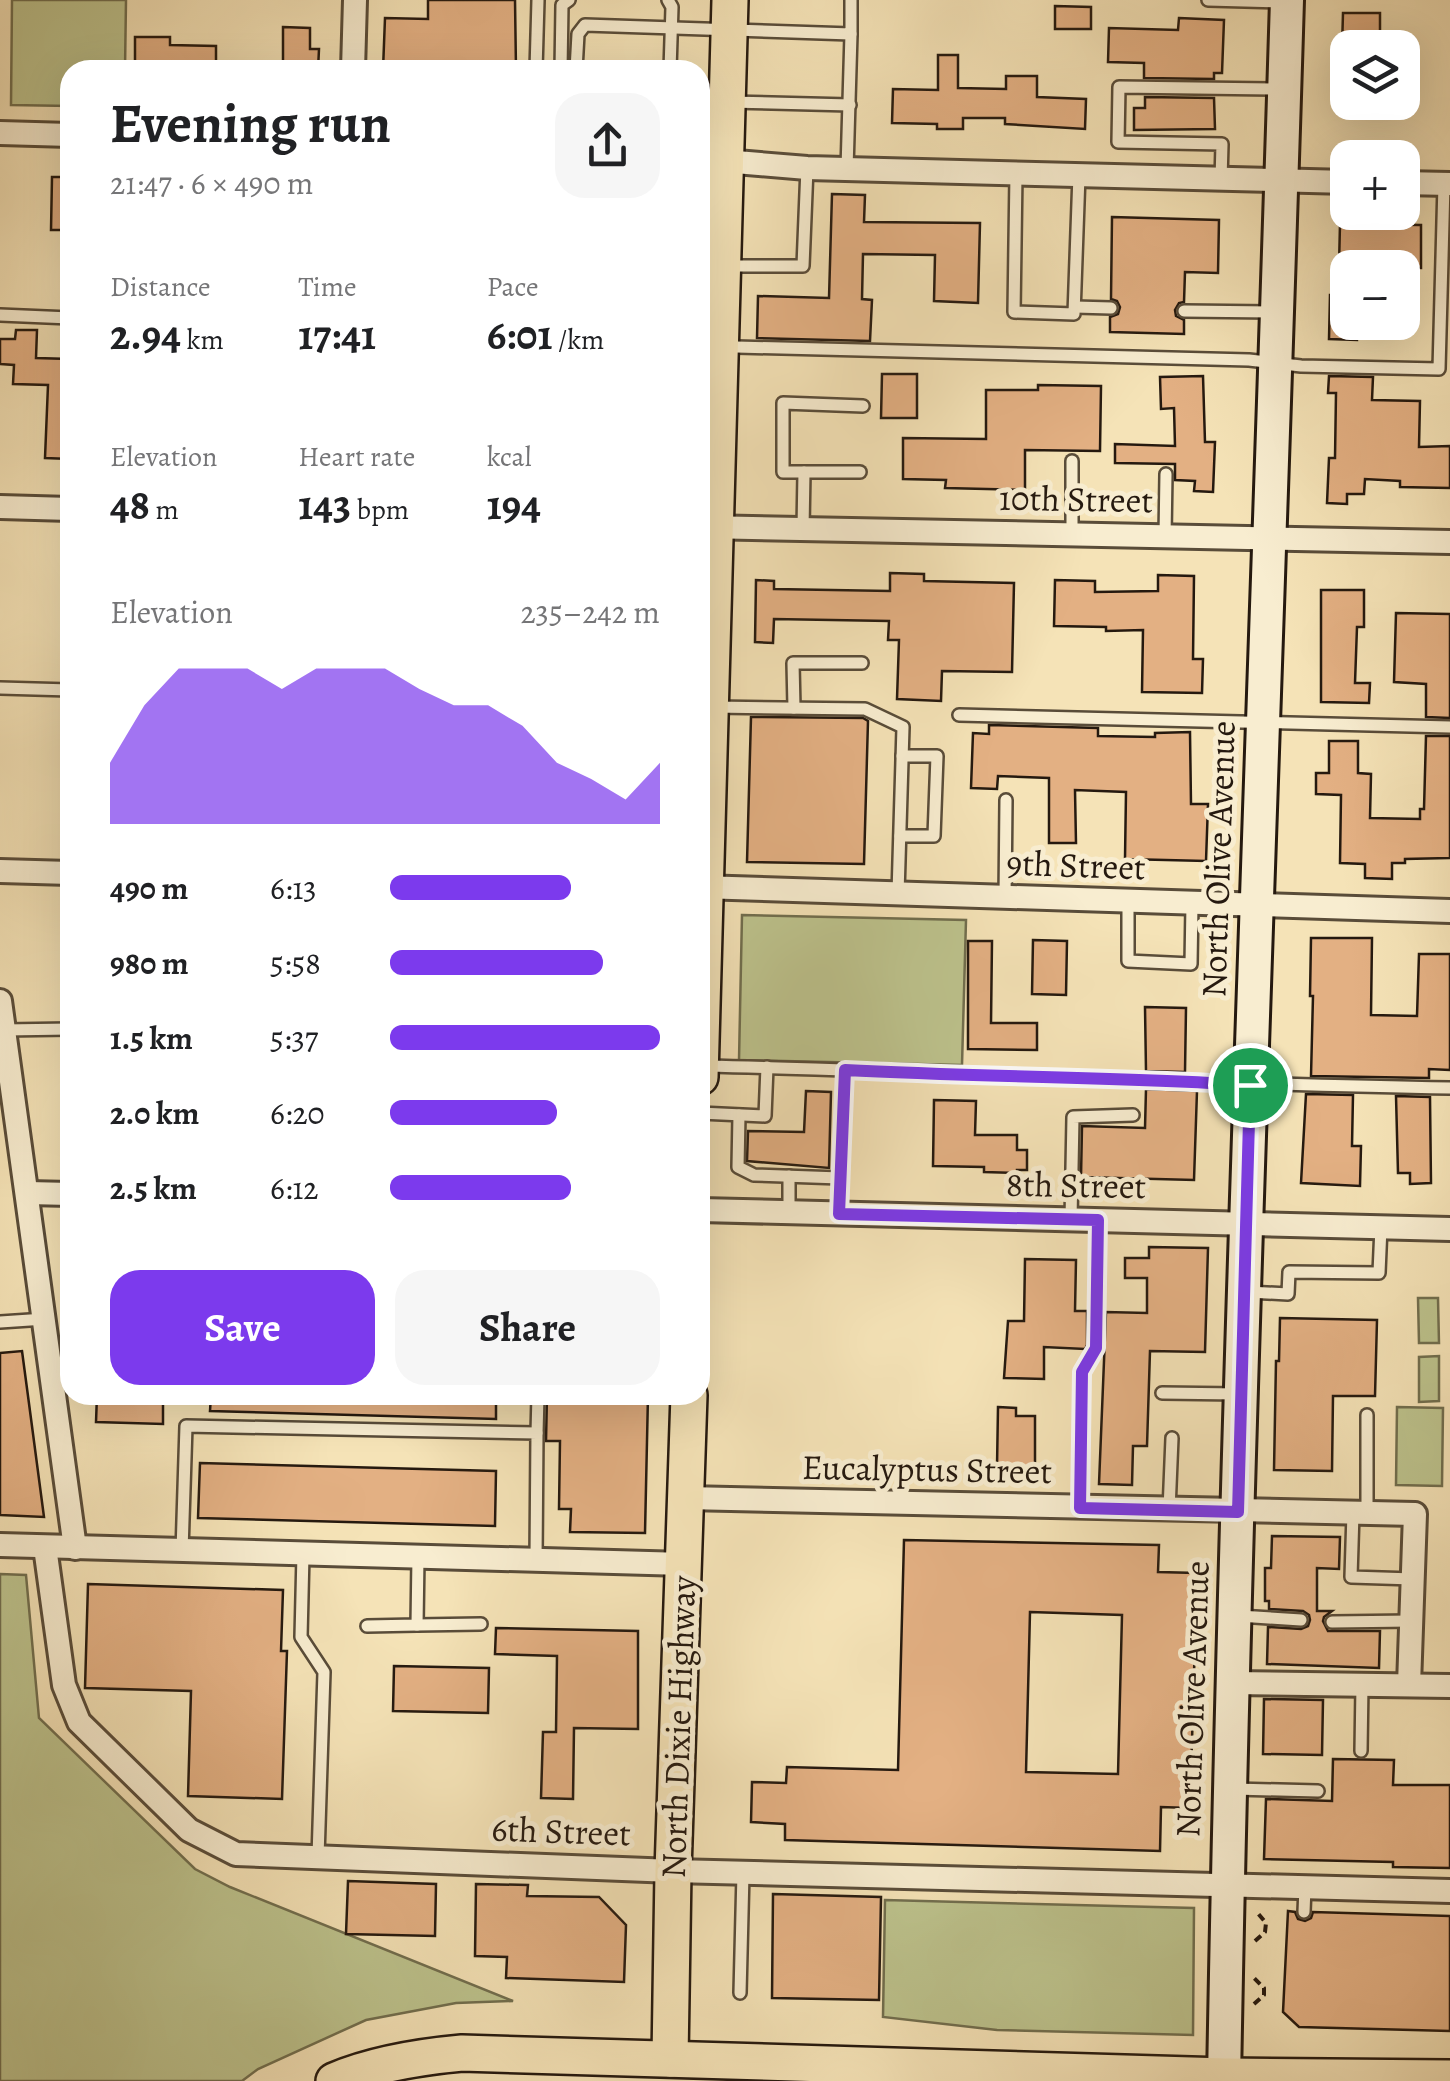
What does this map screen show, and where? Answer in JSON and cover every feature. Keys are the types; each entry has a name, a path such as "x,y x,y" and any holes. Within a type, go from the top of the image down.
{"main road":[{"path":"710,346 722,266 713,161 727,102 729,16"},
{"name":"North Dixie Highway","path":"670,2074 689,1405"},
{"path":"340,2080 422,2056 462,2053 491,2061 670,2074 1450,2078"}],"street":[{"path":"352,60 355,0"},
{"name":"North Olive Avenue","path":"1224,2079 1250,1085 1287,1"},
{"path":"0,133 60,135"},
{"path":"713,161 807,168 1330,182"},
{"path":"1420,183 1447,184"},
{"path":"0,507 60,509"},
{"name":"10th Street","path":"710,527 1450,542"},
{"path":"0,871 60,873"},
{"name":"9th Street","path":"710,887 1450,911"},
{"path":"0,1001 44,1318 60,1367"},
{"path":"28,1193 60,1194"},
{"name":"8th Street","path":"710,1210 1450,1229"},
{"path":"63,1405 75,1548"},
{"name":"Eucalyptus Street","path":"686,1498 1415,1514 1409,1685"},
{"path":"0,1546 684,1564"},
{"name":"6th Street","path":"45,1547 64,1685 79,1722 189,1830 236,1854 674,1871 1450,1891"},
{"path":"1232,1683 1450,1686"}],"lane":[{"path":"536,60 538,0"},
{"path":"561,60 562,6 569,0"},
{"path":"668,0 672,7 670,60"},
{"path":"848,169 851,0"},
{"path":"1208,0 1287,1"},
{"path":"577,60 578,34 585,25 671,29 729,16 851,34"},
{"path":"1222,180 1222,144 1118,142 1119,87 1284,89"},
{"path":"727,102 850,105"},
{"path":"722,266 804,266 807,168"},
{"path":"1016,174 1014,312 1074,314 1079,175"},
{"path":"710,346 1250,360 1439,370 1447,184"},
{"path":"1075,307 1110,308"},
{"path":"1184,311 1277,312"},
{"path":"0,315 60,318"},
{"path":"860,472 783,472 783,403 863,406"},
{"path":"1072,462 1072,534"},
{"path":"804,472 804,529"},
{"path":"1165,536 1166,474"},
{"path":"794,708 792,663 862,663"},
{"path":"0,688 60,690"},
{"path":"710,706 865,709 903,728 898,894"},
{"path":"959,715 1450,727"},
{"path":"900,836 934,836 937,772 937,756 902,756"},
{"path":"1005,898 1006,800"},
{"path":"1128,902 1128,961 1192,964 1192,904"},
{"path":"3,1030 60,1030"},
{"path":"710,1066 1450,1088"},
{"path":"710,1113 764,1116 766,1068"},
{"path":"839,1214 845,1070"},
{"path":"739,1114 738,1168 754,1174 840,1178"},
{"path":"1071,1220 1073,1117 1133,1115"},
{"path":"789,1176 789,1212"},
{"path":"1080,1508 1082,1372 1096,1348 1098,1220"},
{"path":"1244,1292 1288,1294 1289,1272 1379,1273 1382,1227"},
{"path":"0,1322 44,1318"},
{"path":"1162,1393 1241,1394"},
{"path":"536,1560 538,1405"},
{"path":"1367,1415 1351,1577 1413,1578"},
{"path":"182,1551 186,1426 537,1433"},
{"path":"1169,1510 1172,1438"},
{"path":"303,1554 300,1638 324,1672 318,1858"},
{"path":"417,1625 418,1557"},
{"path":"1234,1616 1301,1620"},
{"path":"1332,1622 1411,1621"},
{"path":"368,1626 481,1624"},
{"path":"1361,1751 1362,1685"},
{"path":"1229,1790 1318,1790"},
{"path":"740,1993 744,1872"},
{"path":"1304,1912 1306,1888"}],"path":[{"path":"1252,1944 1266,1932 1266,1923 1256,1911"},
{"path":"1250,2007 1264,1995 1264,1988 1251,1975"}],"green space":[{"path":"12,0 126,0 125,60 60,60 60,106 11,105"},
{"path":"742,915 966,920 962,1065 739,1060"},
{"path":"1418,1298 1438,1298 1439,1343 1419,1343"},
{"path":"1439,1356 1439,1401 1419,1402 1419,1357"},
{"path":"1397,1407 1443,1408 1442,1486 1396,1485"},
{"path":"0,1574 26,1575 39,1718 195,1869 230,1887 513,2001 456,2003 366,2020 258,2069 242,2081 0,2081"},
{"path":"885,1900 1194,1908 1193,2035 997,2030 883,2017"}],"building":[{"path":"428,0 515,0 516,60 383,60 385,18 428,19"},
{"path":"1055,6 1091,7 1091,29 1055,29"},
{"path":"1343,13 1380,13 1380,30 1343,30"},
{"path":"1179,18 1224,20 1222,73 1214,73 1214,79 1144,78 1144,63 1108,62 1109,28 1178,30"},
{"path":"283,27 310,28 310,49 319,49 318,60 283,60"},
{"path":"135,37 170,37 170,45 216,46 216,60 135,60"},
{"path":"938,55 958,55 958,88 1006,89 1006,76 1037,76 1037,97 1086,99 1085,129 1005,124 1005,118 963,118 963,129 892,123 893,89 938,90"},
{"path":"1145,97 1214,98 1215,129 1134,130 1134,108 1145,108"},
{"path":"52,177 60,177 60,230 51,230"},
{"path":"832,194 865,195 864,222 980,223 978,303 934,301 935,255 863,254 862,299 872,300 870,341 757,338 758,296 829,298"},
{"path":"1112,217 1219,220 1218,273 1185,272 1184,302 1175,310 1176,316 1184,320 1184,334 1110,332 1110,317 1118,314 1120,307 1111,299"},
{"path":"1421,225 1421,268 1420,250 1339,250 1340,230 1420,230"},
{"path":"16,330 37,330 36,358 60,359 60,459 45,458 48,385 13,384 14,365 0,364 0,339 15,339"},
{"path":"882,374 917,374 917,418 881,418"},
{"path":"1203,376 1205,442 1215,442 1213,492 1194,491 1195,481 1175,480 1175,464 1115,463 1115,444 1175,446 1174,408 1161,409 1160,377"},
{"path":"1329,376 1373,377 1372,400 1420,401 1419,447 1450,446 1450,488 1400,487 1400,481 1365,479 1364,494 1347,494 1347,504 1327,503 1329,458 1335,458 1336,393 1328,393"},
{"path":"1038,385 1101,386 1100,451 1025,450 1025,490 945,488 946,480 903,479 903,438 986,439 986,390 1038,390"},
{"path":"890,573 924,574 924,581 1014,583 1012,672 942,671 941,701 897,699 899,640 888,640 889,621 774,619 773,643 755,642 756,580 774,581 774,589 890,591"},
{"path":"1158,575 1194,576 1193,659 1203,659 1202,693 1142,692 1143,630 1054,626 1055,580 1095,581 1095,592 1158,591"},
{"path":"1321,590 1364,590 1364,627 1357,627 1355,683 1370,683 1369,703 1321,702"},
{"path":"1396,613 1450,614 1450,718 1426,717 1426,684 1394,682"},
{"path":"751,717 868,721 864,864 747,862"},
{"path":"989,725 1098,728 1098,736 1155,737 1155,733 1190,732 1191,804 1208,804 1206,861 1125,859 1126,792 1075,790 1076,843 1049,843 1049,778 998,776 997,789 971,788 973,733 989,734"},
{"path":"1426,736 1450,736 1450,858 1405,859 1405,863 1392,863 1392,879 1365,878 1365,864 1340,863 1341,795 1316,794 1316,773 1329,773 1329,741 1358,741 1358,773 1371,774 1370,818 1420,819 1420,809 1424,809"},
{"path":"1311,938 1372,938 1371,1015 1417,1016 1419,954 1450,954 1450,1070 1429,1069 1429,1078 1311,1076"},
{"path":"1033,940 1067,941 1066,995 1032,994"},
{"path":"968,941 992,941 991,1023 1037,1023 1037,1050 968,1049"},
{"path":"1145,1007 1186,1008 1185,1072 1146,1071"},
{"path":"1146,1089 1197,1091 1194,1180 1081,1177 1082,1126 1145,1128"},
{"path":"806,1091 831,1092 829,1168 747,1161 748,1131 804,1132"},
{"path":"1306,1094 1353,1095 1352,1146 1361,1146 1360,1186 1301,1183"},
{"path":"1396,1096 1430,1097 1431,1183 1410,1184 1410,1173 1398,1173"},
{"path":"934,1100 976,1101 975,1135 1017,1135 1017,1150 1027,1150 1027,1170 984,1172 984,1167 933,1166"},
{"path":"1149,1247 1208,1248 1205,1352 1150,1351 1147,1446 1133,1446 1132,1485 1099,1484 1106,1312 1147,1313 1147,1278 1125,1278 1125,1258 1149,1258"},
{"path":"1025,1259 1076,1260 1075,1311 1087,1311 1085,1349 1044,1347 1044,1379 1004,1378 1008,1321 1024,1321"},
{"path":"1280,1318 1377,1320 1375,1396 1333,1396 1332,1471 1274,1470"},
{"path":"22,1351 44,1517 0,1515 0,1353"},
{"path":"97,1405 163,1405 163,1424 96,1422"},
{"path":"210,1405 496,1405 496,1419 210,1411"},
{"path":"547,1405 648,1405 645,1533 570,1532 571,1509 559,1509 560,1441 546,1441"},
{"path":"998,1407 1016,1408 1016,1416 1035,1416 1035,1468 997,1467"},
{"path":"200,1463 496,1471 495,1526 198,1518"},
{"path":"1272,1536 1340,1537 1339,1569 1317,1568 1317,1611 1332,1611 1323,1621 1328,1631 1380,1631 1379,1668 1267,1664 1268,1627 1301,1629 1310,1620 1303,1611 1269,1609 1269,1601 1265,1601 1265,1568 1271,1568"},
{"path":"904,1540 1159,1545 1158,1572 1197,1573 1190,1808 1161,1807 1160,1851 785,1840 785,1824 751,1822 752,1782 786,1783 787,1767 898,1770","holes":["1030,1612 1122,1615 1118,1774 1026,1772"]},
{"path":"88,1584 283,1590 281,1651 287,1651 282,1799 188,1796 191,1691 85,1688"},
{"path":"496,1628 638,1631 638,1729 574,1728 573,1799 541,1798 543,1732 556,1732 557,1656 495,1654"},
{"path":"394,1666 489,1668 488,1713 393,1711"},
{"path":"1264,1699 1323,1700 1322,1755 1263,1754"},
{"path":"1333,1759 1394,1760 1393,1785 1450,1785 1450,1868 1393,1867 1393,1862 1264,1859 1266,1799 1332,1801"},
{"path":"348,1881 436,1884 435,1936 346,1934"},
{"path":"476,1884 528,1885 527,1896 599,1897 626,1925 624,1982 506,1978 507,1957 475,1956"},
{"path":"773,1894 881,1897 879,2000 772,1998"},
{"path":"1288,1911 1305,1921 1313,1912 1450,1916 1450,2031 1299,2027 1283,2012"}],"route":[{"path":"845,1070 1250,1085 1238,1512 1080,1508 1082,1372 1096,1348 1098,1220 839,1214 845,1070"}]}
